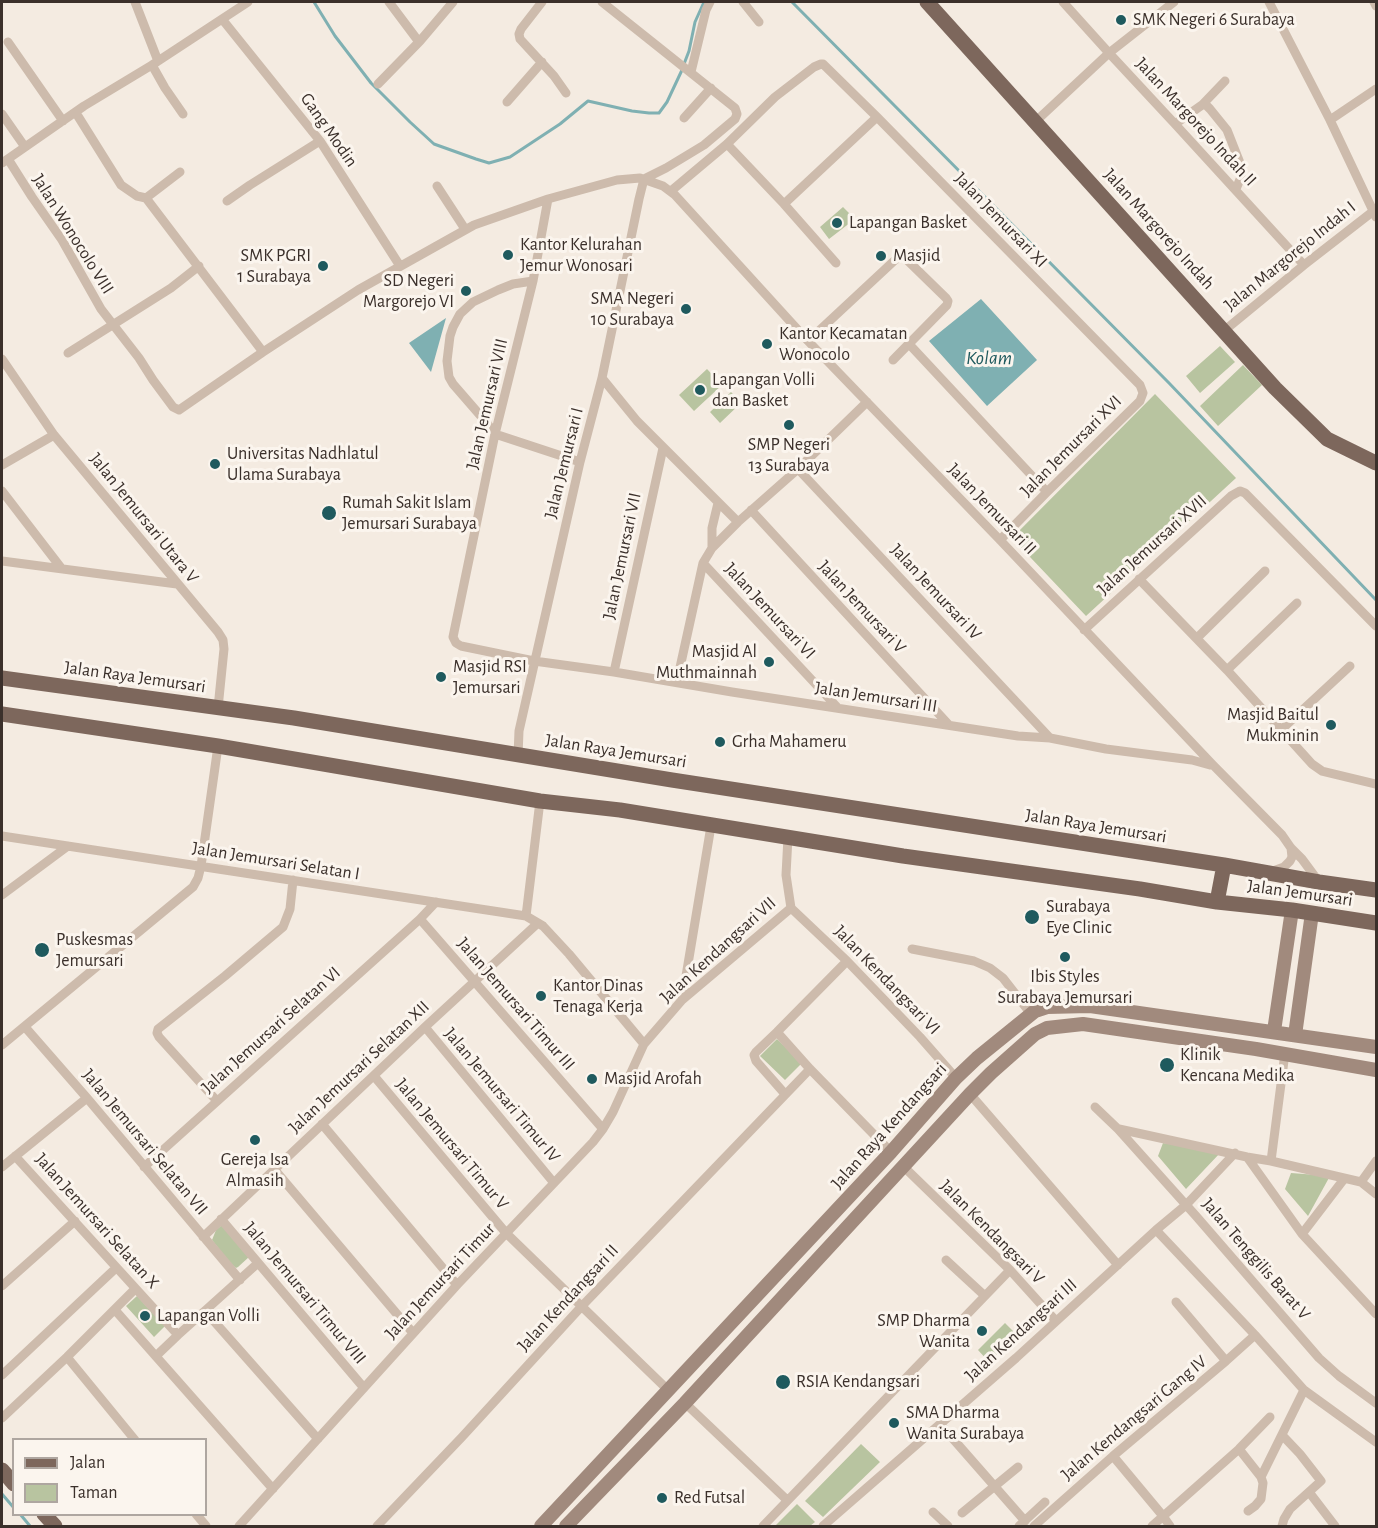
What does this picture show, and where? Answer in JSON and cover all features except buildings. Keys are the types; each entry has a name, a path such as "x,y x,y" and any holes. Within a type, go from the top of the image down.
{"main road":[{"name":"Jalan Margorejo Indah","path":"927,2 1275,388 1328,439 1377,463"},
{"name":"Jalan Raya Jemursari","path":"2,678 294,718 518,756 1224,865"},
{"path":"2,714 218,746 540,801 620,810 903,856 1217,902 1224,865"},
{"name":"Jalan Jemursari","path":"1224,865 1377,890"},
{"name":"Jalan Jemursari","path":"1217,902 1293,910 1377,923"},
{"path":"1274,1031 1293,910"},
{"path":"1295,1035 1312,913"},
{"name":"Jalan Raya Kendangsari","path":"541,1527 891,1152 957,1078 977,1058 1030,1014 1047,1007 1090,1006 1377,1047"},
{"path":"1178,1038 1183,1018"},
{"name":"Jalan Raya Kendangsari","path":"566,1527 685,1403 970,1094 1035,1034 1047,1028 1083,1024 1285,1053 1377,1070"},
{"path":"977,1058 991,1073"},
{"path":"804,1245 819,1259"},
{"path":"2,1470 12,1482"}],"street":[{"path":"135,2 165,88 183,114"},
{"path":"227,2 233,12"},
{"path":"5,161 109,90 248,2"},
{"path":"389,2 419,42"},
{"path":"378,84 419,42 453,2"},
{"path":"542,2 519,34 522,42 542,62 566,93"},
{"path":"602,2 711,88 735,108 737,114 735,119 704,145 644,179"},
{"path":"690,72 710,2"},
{"path":"743,2 759,22"},
{"name":"Jalan Margorejo Indah II","path":"1063,2 1304,265"},
{"path":"1035,122 1109,53 1174,2"},
{"path":"1269,2 1376,213"},
{"path":"1374,2 1377,6"},
{"name":"Gang Modin","path":"222,19 320,141 400,266"},
{"path":"8,42 63,121"},
{"path":"507,102 542,62"},
{"name":"Jalan Jemursari XI","path":"727,144 775,97 818,64 826,66 1140,385 1143,393 1140,401"},
{"path":"1175,123 1202,105 1225,81"},
{"path":"684,118 711,88"},
{"path":"1330,120 1377,89"},
{"path":"1202,105 1210,109 1227,130 1233,142 1242,168 1236,189"},
{"path":"76,113 121,185 136,196 146,198 260,348 465,229 485,220 616,180 644,179 671,191 727,144 836,263"},
{"path":"2,114 26,147"},
{"path":"784,204 878,117"},
{"path":"227,201 320,141"},
{"name":"Jalan Wonocolo VIII","path":"5,161 62,240 101,309 174,407 179,410 260,348"},
{"path":"146,198 180,172"},
{"name":"Jalan Jemursari I","path":"518,756 519,731 534,661 602,378 644,179"},
{"path":"437,186 465,229"},
{"name":"Jalan Jemursari II","path":"671,191 808,341 1282,835 1319,882"},
{"name":"Jalan Jemursari VIII","path":"534,661 461,646 453,638 495,434 533,281 548,199"},
{"name":"Jalan Margorejo Indah I","path":"1225,330 1304,265 1376,213"},
{"path":"808,341 901,256 948,301 893,360"},
{"path":"68,353 171,288 199,266"},
{"path":"533,281 513,284 498,290 473,302 460,314 450,336 447,361 450,377 453,384 495,434 580,462"},
{"path":"909,344 1047,492"},
{"name":"Jalan Jemursari Utara V","path":"2,359 54,435 223,640 218,708"},
{"path":"602,378 637,421 738,522"},
{"name":"Jalan Jemursari XVI","path":"1000,540 1140,401"},
{"name":"Jalan Jemursari VI","path":"678,681 703,563 711,548 867,402"},
{"path":"2,465 54,435"},
{"name":"Jalan Jemursari VII","path":"614,672 663,448"},
{"name":"Jalan Jemursari IV","path":"798,469 1050,738"},
{"path":"2,491 62,569"},
{"name":"Jalan Jemursari XVII","path":"1083,630 1234,493 1240,491 1245,493 1377,626"},
{"name":"Jalan Jemursari VI","path":"711,548 712,528 718,503"},
{"name":"Jalan Jemursari V","path":"751,510 949,725"},
{"path":"2,561 177,584"},
{"name":"Jalan Jemursari VI","path":"703,563 837,707"},
{"path":"1197,638 1265,571"},
{"path":"1139,579 1227,670 1306,758 1323,771 1377,784"},
{"path":"1227,670 1297,603"},
{"name":"Jalan Jemursari III","path":"534,661 678,681 732,692 1018,736 1050,738 1213,765"},
{"path":"1282,729 1350,666"},
{"path":"2,1045 193,887 201,866 218,746"},
{"path":"526,916 540,801"},
{"path":"682,1000 711,826"},
{"name":"Jalan Jemursari Selatan I","path":"2,836 526,916 541,925 569,954 644,1044"},
{"name":"Jalan Kendangsari VII","path":"644,1044 682,1000 791,908 786,875 788,837"},
{"path":"2,896 68,846"},
{"path":"1268,873 1288,864 1292,857 1290,848"},
{"path":"217,1101 159,1037 158,1029 283,927 290,909 293,880"},
{"path":"420,919 436,903"},
{"name":"Jalan Kendangsari VI","path":"791,908 847,961 957,1078"},
{"name":"Jalan Jemursari Selatan VI","path":"144,1167 420,919"},
{"name":"Jalan Jemursari Timur III","path":"420,919 603,1129"},
{"name":"Jalan Jemursari Selatan XII","path":"203,1237 474,981 541,925"},
{"path":"912,949 974,961 990,968 1003,978 1030,1014"},
{"path":"785,1094 756,1061 754,1055 847,961"},
{"name":"Jalan Jemursari Selatan VII","path":"25,1027 240,1280"},
{"name":"Jalan Jemursari Timur IV","path":"425,1028 554,1183"},
{"path":"777,1032 891,1152"},
{"name":"Jalan Jemursari Timur","path":"239,1527 413,1333 603,1129 644,1044"},
{"path":"1271,1161 1285,1053"},
{"name":"Jalan Kendangsari II","path":"376,1527 581,1307 810,1069"},
{"name":"Jalan Jemursari Timur V","path":"374,1076 506,1233 669,1391"},
{"path":"970,1094 1118,1265"},
{"path":"2,1167 87,1098"},
{"name":"Jalan Tenggilis Barat V","path":"1095,1107 1118,1129 1320,1358 1339,1376 1377,1403"},
{"path":"322,1124 457,1285"},
{"path":"1118,1129 1361,1182 1377,1194"},
{"name":"Jalan Kendangsari III","path":"823,1527 1186,1205 1234,1153"},
{"name":"Jalan Jemursari Selatan X","path":"15,1156 178,1335"},
{"path":"1247,1157 1302,1234 1377,1314"},
{"path":"1361,1182 1377,1161"},
{"name":"Jalan Kendangsari V","path":"904,1167 1010,1270 1056,1321"},
{"path":"274,1169 413,1333"},
{"path":"1302,1234 1344,1179"},
{"name":"Jalan Jemursari Timur VIII","path":"221,1219 364,1388"},
{"path":"2,1286 75,1221"},
{"path":"1156,1230 1304,1390 1377,1442"},
{"path":"946,1260 985,1296"},
{"path":"156,1356 258,1263"},
{"path":"2,1375 117,1268"},
{"path":"764,1527 787,1500 1010,1270"},
{"path":"2,1418 67,1358 135,1289"},
{"path":"1176,1302 1226,1362"},
{"path":"115,1310 273,1489"},
{"path":"205,1311 318,1439"},
{"name":"Jalan Kendangsari Gang IV","path":"1026,1525 1113,1456 1255,1335"},
{"path":"67,1358 133,1438"},
{"path":"1261,1477 1304,1390"},
{"path":"685,1403 787,1500"},
{"path":"1152,1527 1239,1449 1270,1417"},
{"path":"940,1424 1026,1525 1045,1502"},
{"path":"1282,1435 1321,1479 1290,1509 1282,1527"},
{"path":"1239,1449 1261,1477 1263,1483 1261,1498 1248,1511"},
{"path":"1113,1456 1170,1527"},
{"path":"962,1513 1018,1467"},
{"path":"1309,1492 1335,1527"},
{"path":"933,1512 948,1527"}],"green space":[{"name":"Lapangan Basket","path":"843,207 855,219 829,239 820,227"},
{"path":"1220,346 1235,362 1200,393 1186,376"},
{"path":"1243,365 1262,385 1218,426 1200,406"},
{"name":"Lapangan Volli dan Basket","path":"707,369 722,385 694,411 679,395"},
{"name":"Lapangan Volli dan Basket","path":"731,392 741,403 720,423 710,412"},
{"path":"1155,394 1236,478 1086,616 1012,538"},
{"path":"777,1039 802,1063 785,1080 760,1056"},
{"path":"1163,1143 1221,1152 1186,1189 1158,1156"},
{"path":"1291,1173 1330,1176 1308,1216 1285,1189"},
{"path":"223,1224 249,1257 236,1268 212,1240 216,1230"},
{"name":"Lapangan Volli","path":"137,1296 165,1326 154,1337 126,1306"},
{"path":"1005,1323 1017,1335 989,1362 978,1350"},
{"path":"861,1444 880,1462 823,1517 805,1501"},
{"path":"797,1504 815,1522 810,1526 775,1526"}],"water":[{"name":"Kolam","path":"981,299 1037,360 987,406 929,341"},
{"path":"446,318 431,372 409,343"}],"waterway":[{"path":"314,2 335,36 371,83 410,122 434,144 489,163 510,157 560,124 588,101 632,111 659,113 667,102 682,70"},
{"path":"684,64 695,22 704,2"},
{"path":"792,2 1169,383 1376,600"},
{"path":"2,1494 12,1506"},
{"path":"22,1516 30,1526"}],"place":[{"name":"SMK Negeri 6 Surabaya","path":"1121,20"},
{"name":"Lapangan Basket","path":"837,223"},
{"name":"Kantor Kelurahan Jemur Wonosari","path":"508,255"},
{"name":"Masjid","path":"881,256"},
{"name":"SMK PGRI 1 Surabaya","path":"323,266"},
{"name":"SD Negeri Margorejo VI","path":"466,291"},
{"name":"SMA Negeri 10 Surabaya","path":"686,309"},
{"name":"Kantor Kecamatan Wonocolo","path":"767,344"},
{"name":"Lapangan Volli dan Basket","path":"700,390"},
{"name":"SMP Negeri 13 Surabaya","path":"789,425"},
{"name":"Universitas Nadhlatul Ulama Surabaya","path":"215,464"},
{"name":"Rumah Sakit Islam Jemursari Surabaya","path":"329,513"},
{"name":"Masjid Al Muthmainnah","path":"769,662"},
{"name":"Masjid RSI Jemursari","path":"441,677"},
{"name":"Masjid Baitul Mukminin","path":"1331,725"},
{"name":"Grha Mahameru","path":"720,742"},
{"name":"Surabaya Eye Clinic","path":"1032,917"},
{"name":"Puskesmas Jemursari","path":"42,950"},
{"name":"Ibis Styles Surabaya Jemursari","path":"1065,957"},
{"name":"Kantor Dinas Tenaga Kerja","path":"541,996"},
{"name":"Klinik Kencana Medika","path":"1167,1065"},
{"name":"Masjid Arofah","path":"592,1079"},
{"name":"Gereja Isa Almasih","path":"255,1140"},
{"name":"Lapangan Volli","path":"145,1316"},
{"name":"SMP Dharma Wanita","path":"982,1331"},
{"name":"RSIA Kendangsari","path":"783,1382"},
{"name":"SMA Dharma Wanita Surabaya","path":"894,1423"},
{"name":"Red Futsal","path":"662,1498"}]}
